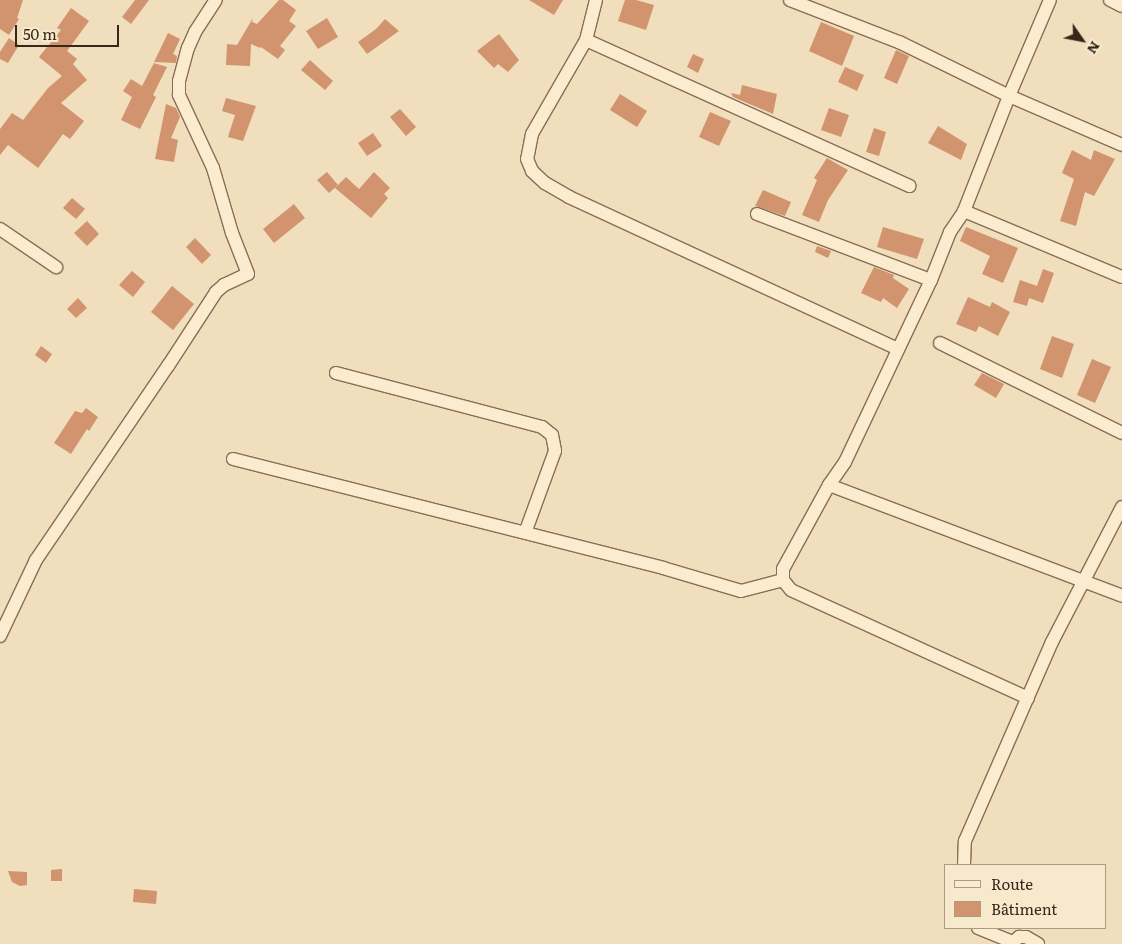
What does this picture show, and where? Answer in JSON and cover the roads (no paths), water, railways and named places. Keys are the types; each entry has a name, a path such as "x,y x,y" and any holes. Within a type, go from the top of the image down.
{"street":[{"path":"0,636 36,560 216,292 224,285 248,274 232,233 213,168 179,95 179,80 188,48 195,32 216,0"},
{"path":"596,0 586,40 532,134 527,160 532,171 545,183 569,197 898,349"},
{"path":"790,0 899,42 1008,96 1122,145"},
{"path":"1028,698 791,590 783,580 783,569 829,485 844,462 931,280 950,232 964,211 1008,96 1050,0"},
{"path":"1110,0 1122,6"},
{"path":"586,40 910,186"},
{"path":"964,211 1122,277"},
{"path":"757,214 931,280"},
{"path":"0,228 56,267"},
{"path":"940,343 1122,433"},
{"path":"336,373 542,427 552,435 556,451 525,533"},
{"path":"233,459 663,568 741,591 783,580"},
{"path":"829,485 1083,583 1122,596"},
{"path":"964,864 966,842 1052,642 1122,507"},
{"path":"980,929 1012,943 1019,937 1026,937 1038,944"}]}
